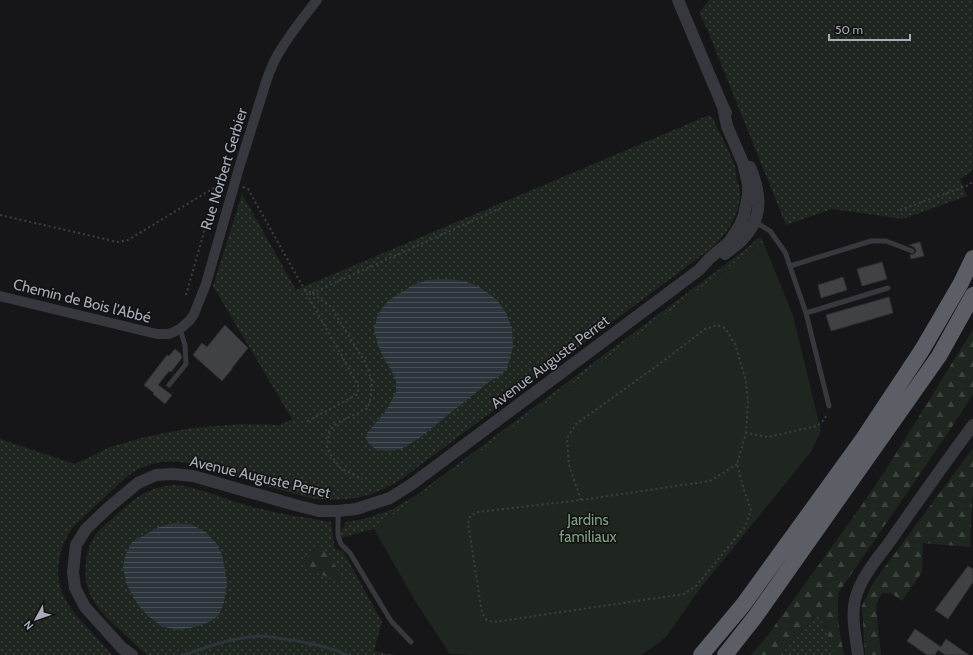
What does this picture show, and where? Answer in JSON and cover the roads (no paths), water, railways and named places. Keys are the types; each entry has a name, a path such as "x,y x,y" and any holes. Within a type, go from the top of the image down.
{"highway":[{"path":"701,655 743,606 863,439 922,350 961,283 973,258"},
{"path":"725,655 755,617 938,356 973,295"},
{"path":"688,655 694,649 720,633"}],"street":[{"name":"Rue Norbert Gerbier","path":"180,329 194,314 205,286 234,184 271,68 298,24 317,0"},
{"path":"678,0 722,107 732,124 756,184 759,198 755,222"},
{"name":"Avenue Auguste Perret","path":"132,655 124,652 85,608 75,588 73,572 76,545 86,529 108,508 138,483 156,475 173,474 193,476 319,511 356,510 390,498 412,484 699,270 710,258 729,242 740,225 744,215 748,195 746,174 743,163 727,126 722,107"},
{"name":"Avenue Auguste Perret","path":"699,270 714,263 738,244 748,234 755,222"},
{"name":"Chemin de Bois l'Abbé","path":"0,296 157,334 169,334 180,329"},
{"path":"858,655 854,626 854,612 855,600 861,584 973,425"}],"lane":[{"path":"744,215 772,233 785,252 806,313 829,406"},
{"path":"790,266 871,242 886,241 912,251"},
{"path":"806,313 888,288"},
{"path":"169,385 186,364 185,345 180,329"},
{"path":"338,511 338,536 341,544 350,553 391,621 410,642"}],"waterway":[{"path":"184,655 230,640 259,636 313,644 347,655"}],"park label":[{"name":"Jardins familiaux","path":"588,528"}]}
